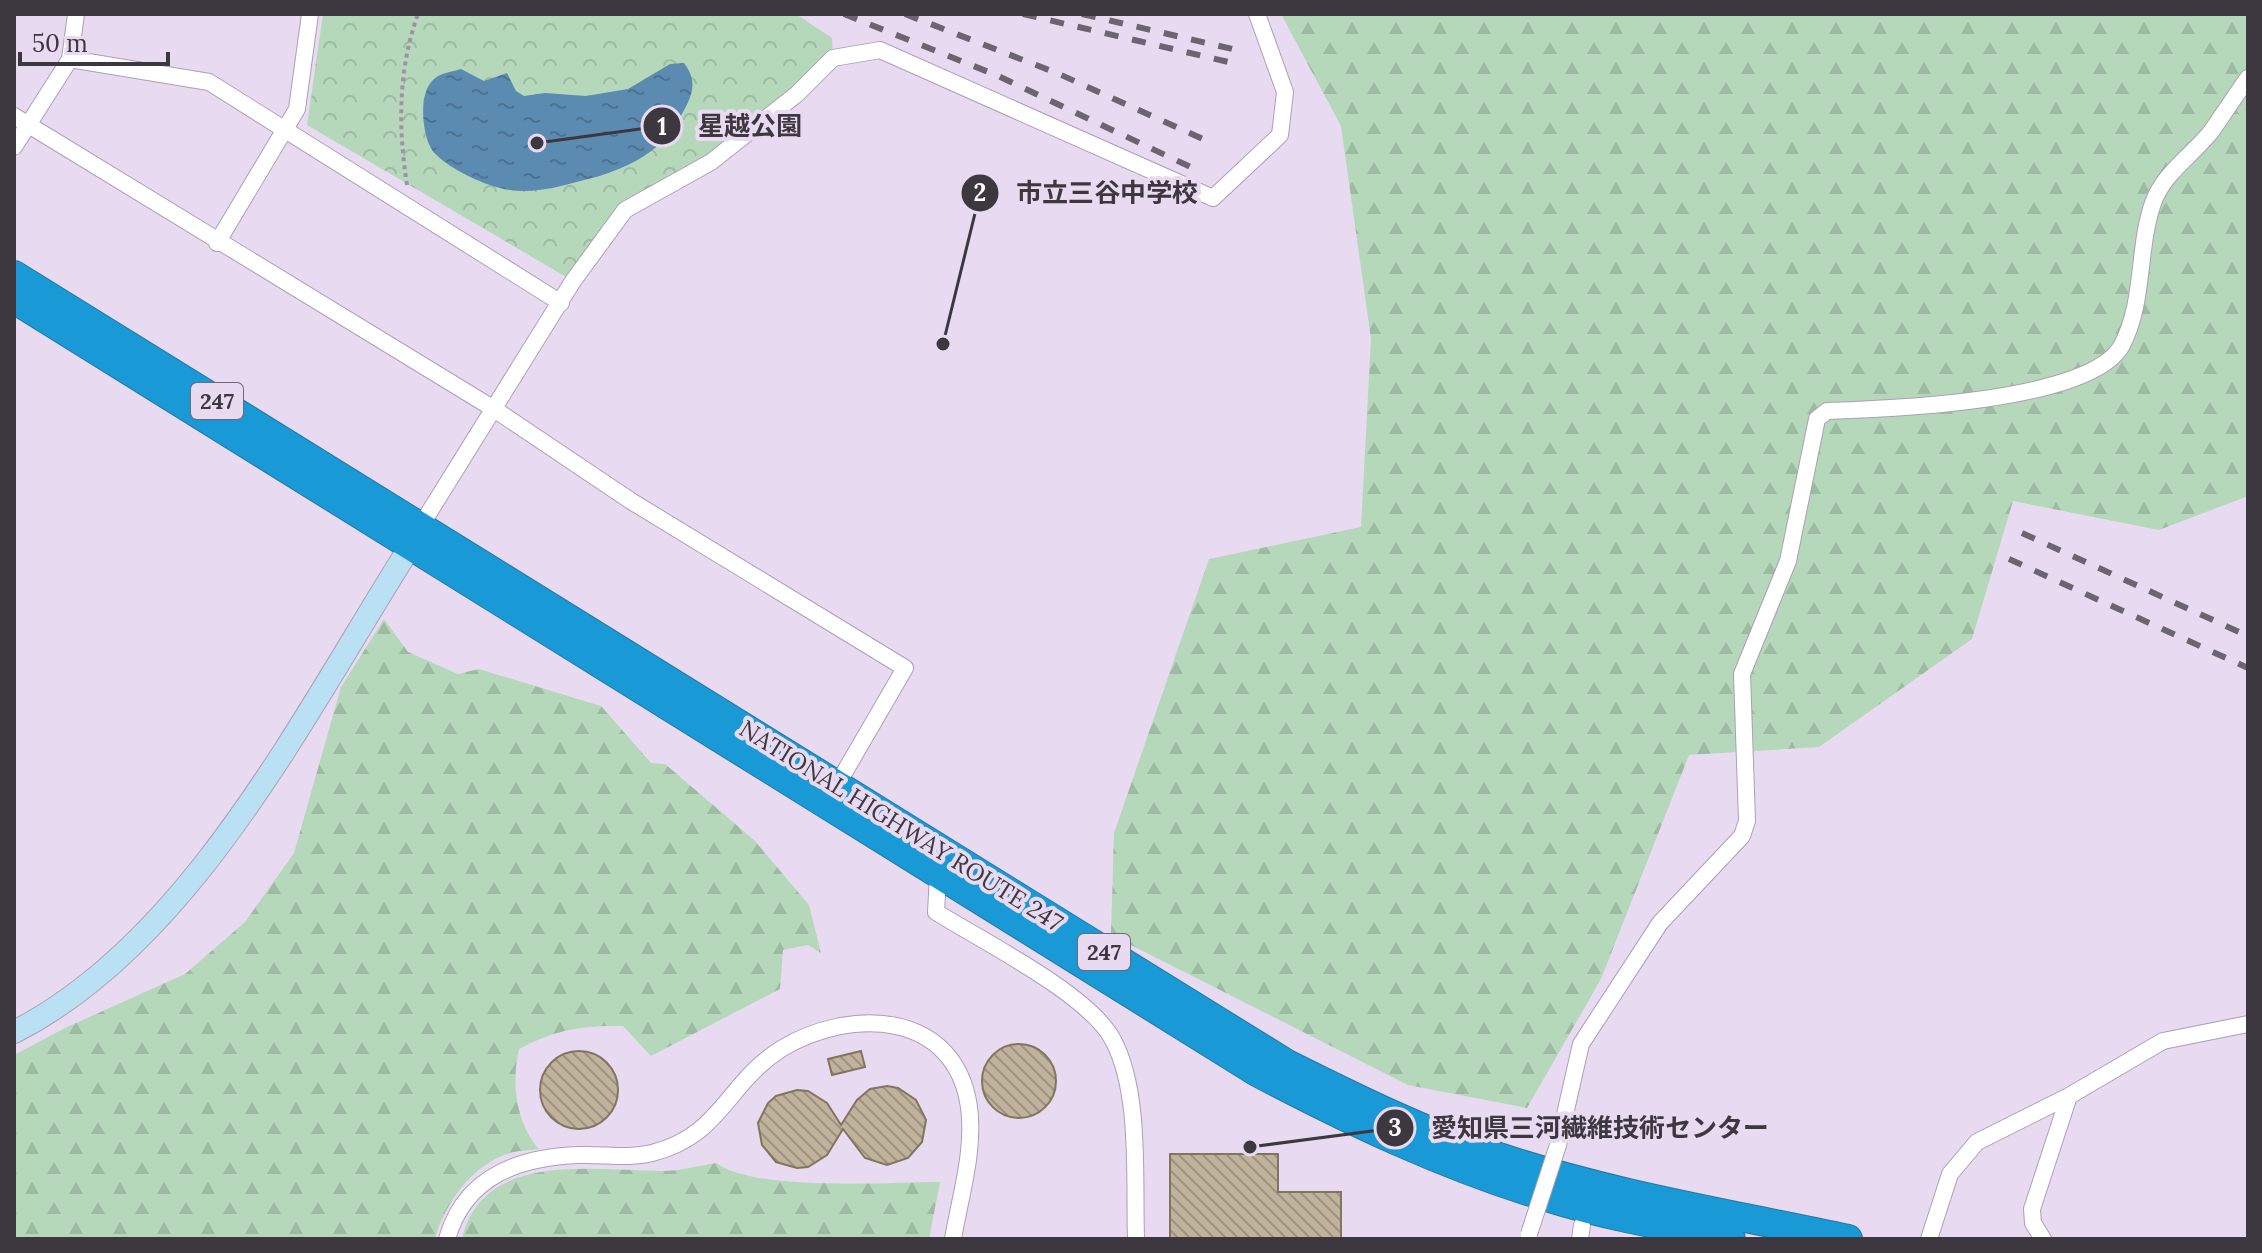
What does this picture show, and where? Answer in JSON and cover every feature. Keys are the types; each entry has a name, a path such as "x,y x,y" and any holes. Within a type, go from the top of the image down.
{"highway":[{"name":"NATIONAL HIGHWAY ROUTE 247","path":"14,275 938,876 1195,1035 1329,1110 1483,1175 1611,1215 1731,1239"},
{"name":"NATIONAL HIGHWAY ROUTE 247","path":"14,299 837,785 1287,1064 1367,1103 1499,1157 1621,1191 1848,1239"}],"street":[{"path":"14,147 21,120 70,59 76,14"},
{"path":"217,243 297,109 310,14"},
{"path":"14,1032 110,966 165,913 258,788 561,303 625,210 711,162 797,94 833,58 880,50 1213,198 1280,135 1285,92 1257,14"},
{"path":"70,59 209,82 561,303"},
{"path":"1529,1237 1558,1145 1581,1044 1660,923 1742,836 1747,821 1742,674 1788,561 1817,419 1827,411 1908,409 2062,385 2096,372 2120,349 2133,320 2153,203 2168,177 2209,134 2248,78"},
{"path":"21,120 217,243 494,409 631,501 905,668 837,785"},
{"path":"938,876 936,912 1078,1002 1113,1038 1126,1077 1131,1118 1136,1239"},
{"path":"447,1239 460,1205 482,1184 510,1167 546,1158 639,1155 675,1146 705,1129 755,1068 783,1048 826,1030 858,1022 887,1023 917,1030 943,1050 959,1074 969,1105 970,1140 953,1239"},
{"path":"1929,1239 1950,1174 1977,1142 2069,1096 2163,1041 2248,1024"},
{"path":"2043,1239 2033,1223 2032,1209 2069,1096"}],"path":[{"path":"410,207 401,146 401,110 411,31 418,14"}],"green space":[{"path":"323,14 796,14 832,38 833,58 711,162 625,210 573,281 307,125"},
{"path":"1281,14 2248,14 2248,496 2159,530 2013,501 1972,639 1819,747 1689,755 1601,979 1527,1108 1408,1085 1111,935 1114,833 1209,559 1361,527 1371,339 1341,126"},
{"path":"384,619 408,652 458,674 479,669 601,706 651,763 665,764 754,840 809,905 821,953 808,945 783,950 780,989 651,1056 623,1026 569,1030 519,1049 517,1102 525,1127 539,1149 511,1153 494,1160 471,1177 452,1200 435,1239 14,1239 14,1055 65,1028 185,974 245,922 294,853 341,687"},
{"path":"716,1163 735,1172 791,1182 940,1182 929,1239 462,1239 474,1211 492,1191 516,1178 574,1169 668,1171"}],"water":[{"path":"684,63 692,79 691,93 670,133 640,158 592,178 541,190 503,189 443,161 432,150 426,134 423,114 425,95 433,80 446,73 461,69 484,81 507,73 516,91 524,96 545,93 586,96 628,89 670,64"}],"building":[{"path":"1019,1044 1033,1047 1045,1055 1053,1067 1056,1081 1053,1095 1045,1107 1033,1115 1019,1118 1005,1115 993,1107 985,1095 982,1081 985,1067 993,1055 1005,1047"},
{"path":"579,1051 594,1054 607,1062 615,1075 618,1090 615,1105 607,1118 594,1126 579,1129 564,1126 551,1118 543,1105 540,1090 543,1075 551,1062 564,1054"},
{"path":"861,1051 865,1067 832,1075 828,1059"},
{"path":"898,1088 916,1100 926,1120 922,1142 908,1158 887,1165 865,1158 843,1129 827,1155 808,1167 797,1168 776,1162 762,1145 758,1123 768,1103 776,1096 797,1090 808,1091 827,1103 841,1125 857,1100 870,1089"},
{"path":"1170,1154 1278,1154 1278,1192 1341,1192 1341,1239 1170,1239"}],"railway":[{"path":"844,14 996,75 1199,171"},
{"path":"905,14 1059,74 1214,144"},
{"path":"1023,14 1237,64"},
{"path":"1082,14 1241,51"},
{"path":"2022,533 2248,636"},
{"path":"2009,559 2248,668"}],"place":[{"name":"星越公園","path":"537,143"},
{"name":"市立三谷中学校","path":"943,344"},
{"name":"愛知県三河繊維技術センター","path":"1250,1147"}]}
